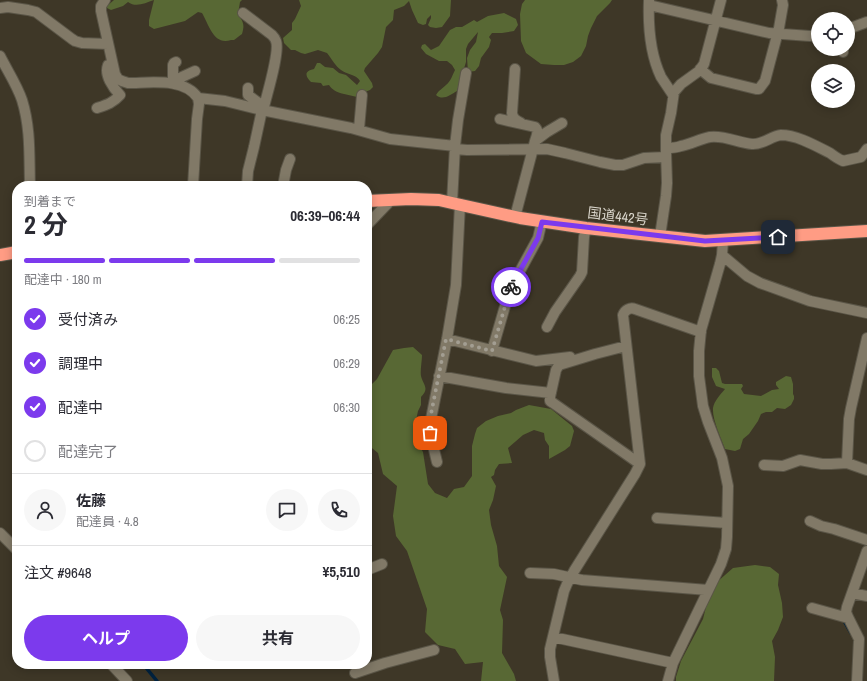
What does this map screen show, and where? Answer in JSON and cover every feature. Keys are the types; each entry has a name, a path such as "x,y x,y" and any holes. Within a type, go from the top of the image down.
{"highway":[{"name":"国道442号","path":"372,201 427,199 456,203 542,222 705,241 867,231"},
{"path":"0,255 12,253"}],"street":[{"path":"105,0 101,6 101,11 116,76 120,80 128,83 172,82 185,86 198,98 199,104 193,181"},
{"path":"660,236 666,196 666,135 674,95 680,84 700,69 705,61 721,0"},
{"path":"700,69 711,78 756,90 759,89 765,81 783,9 782,0"},
{"path":"674,95 662,77 656,60 650,36 649,3 716,21 777,34 811,36"},
{"path":"0,8 8,7 32,11 78,42 108,44"},
{"path":"244,13 272,35 276,40 276,55 247,181"},
{"path":"855,26 867,22"},
{"path":"0,56 18,90 24,106 29,140 30,181"},
{"path":"97,108 107,105 120,95 111,85 107,69 109,62 112,60"},
{"path":"172,82 172,65 176,62"},
{"path":"515,69 512,113 513,118 523,124"},
{"path":"172,82 195,71"},
{"path":"437,462 430,433 430,424 456,285 455,148 466,73"},
{"path":"248,88 248,95 264,109"},
{"path":"358,130 362,95"},
{"path":"198,98 225,101 264,109 398,140 467,150 534,145 615,165 622,165 666,153 714,136 751,144 756,144 776,136 790,136 830,153 843,161 861,157 867,149"},
{"path":"500,119 535,126 538,132 515,217"},
{"path":"534,145 562,123"},
{"path":"283,181 284,174 290,159"},
{"path":"372,220 392,199"},
{"path":"492,351 508,296 538,238 542,222"},
{"path":"547,328 555,312 582,272 586,228"},
{"path":"668,681 672,663 721,564 727,537 727,478 722,458 708,422 702,398 698,351 701,332 722,255 723,241"},
{"path":"722,255 747,276 760,283 810,301 867,313"},
{"path":"554,681 550,652 564,591 640,464 626,346 624,312 632,308 701,332"},
{"path":"847,463 849,419 867,338"},
{"path":"446,339 492,351 536,360 573,357 577,359"},
{"path":"626,346 563,363 557,367 550,401 640,464"},
{"path":"439,376 506,388 551,393"},
{"path":"764,465 783,466 800,460 827,464 847,463 867,470"},
{"path":"657,518 727,522"},
{"path":"810,522 867,540"},
{"path":"0,533 12,545"},
{"path":"857,681 863,639 848,618 846,612 867,551"},
{"path":"372,568 382,564"},
{"path":"530,573 554,574 582,580 708,590"},
{"path":"852,592 867,596"},
{"path":"812,608 848,618"},
{"path":"553,637 672,663"},
{"path":"372,667 434,650"},
{"path":"116,669 128,681"},
{"path":"355,673 367,669"}],"green space":[{"path":"114,0 154,0 137,5 128,2 123,6 111,10 107,8 107,6"},
{"path":"154,0 242,0 240,2 238,14 243,23 242,34 234,40 220,40 213,33 202,13 198,12 185,21 154,29 149,26 149,20"},
{"path":"299,0 451,0 450,16 442,27 436,28 428,25 431,15 427,19 426,24 423,25 418,23 409,1 404,6 394,10 393,20 386,27 382,47 364,71 373,87 365,92 360,98 335,91 329,85 323,86 321,83 311,82 309,80 306,74 307,72 314,69 317,63 320,63 325,67 333,68 339,73 346,75 357,85 360,81 356,77 339,69 327,53 318,50 305,54 291,50 284,43 283,38 292,30 292,23 301,6"},
{"path":"525,0 612,0 597,16 581,56 573,62 564,65 554,65 541,64 526,53 521,41 520,14 522,4"},
{"path":"504,13 516,19 518,25 514,31 492,33 489,37 491,40 489,47 481,58 479,66 475,71 468,72 467,58 470,50 476,42 478,32 468,44 466,49 466,62 457,91 444,97 439,97 436,95 449,82 455,70 447,61 439,61 426,54 421,48 422,45 425,44 431,50 439,46 450,30 456,27 462,27 474,20 477,22 488,16"},
{"path":"413,347 422,355 421,374 425,391 421,397 421,405 418,411 413,435 423,452 428,484 435,493 447,498 454,489 464,487 472,476 472,446 475,434 477,428 486,421 511,413 529,405 551,409 572,426 574,431 570,446 549,459 549,446 545,440 544,433 534,430 523,435 508,448 512,463 499,464 494,475 491,477 496,486 489,510 491,525 497,546 499,566 507,577 500,610 503,620 502,653 514,674 516,681 481,681 483,662 465,664 455,649 438,645 425,632 427,609 407,551 396,536 393,516 397,486 383,474 378,453 372,448 372,384 377,379 393,350"},
{"path":"712,368 716,368 719,371 722,383 742,384 743,386 741,389 744,394 761,396 772,390 779,389 776,382 786,376 791,377 794,399 791,405 785,409 777,408 772,412 761,414 749,434 743,439 740,449 735,451 725,449 715,423 713,408 716,400 725,389 716,386 712,377"},
{"path":"755,565 770,567 779,574 778,585 783,617 772,641 775,657 774,681 676,681 681,661 703,619 707,603 717,582 733,568"}],"waterway":[{"path":"843,619 851,633"},
{"path":"147,669 157,681"}],"way so far":[{"path":"430,433 431,414 446,339 492,351 511,287"}],"route":[{"path":"511,287 536,244 542,222 695,241 778,237"}]}
